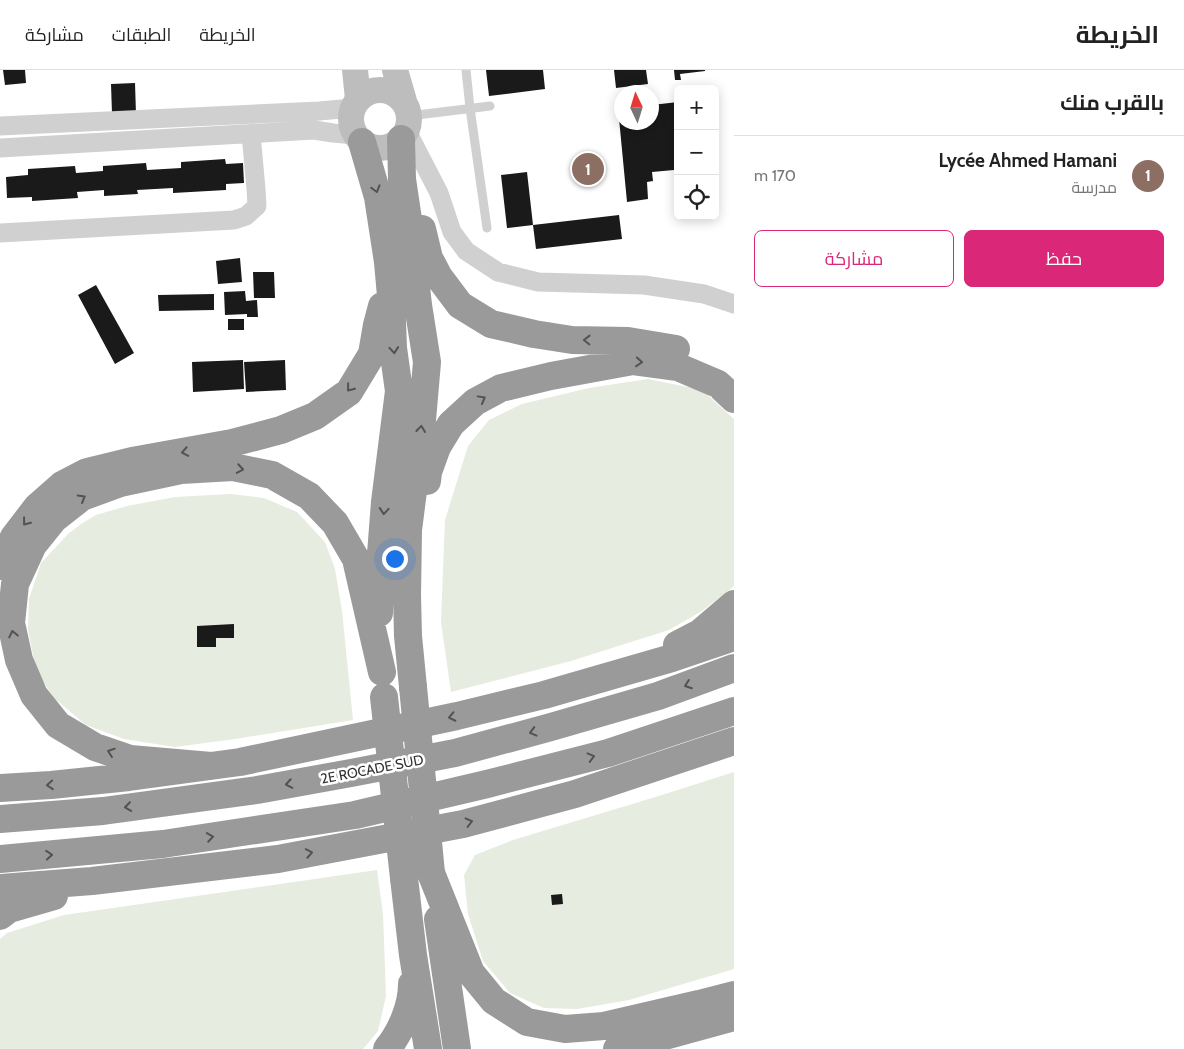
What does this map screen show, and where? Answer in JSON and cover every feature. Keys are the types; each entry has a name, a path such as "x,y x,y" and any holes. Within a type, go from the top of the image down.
{"highway":[{"path":"405,128 429,258 439,277 460,305 491,324 572,340 628,341 673,348 705,359 734,374"},
{"path":"405,128 402,179 427,362 422,420 408,530 408,636 431,873 457,1049"},
{"path":"359,138 378,197 392,296 393,348 399,391 385,502 380,566 379,617 383,685 404,878 413,955 428,1049"},
{"path":"0,566 14,538 38,507 62,485 87,472 132,461 232,443 281,430 315,416 349,392 372,354 377,326 390,278"},
{"path":"408,636 420,518 428,472 437,447 452,424 474,402 501,388 551,376 633,361 678,367 718,384 734,400"},
{"path":"211,766 130,759 95,747 58,725 34,695 19,660 11,623 15,584 33,545 54,519 82,497 120,483 181,470 233,467 272,475 309,496 335,523 356,559 383,685"},
{"path":"490,708 668,650 700,632 734,604"},
{"path":"0,788 119,778 240,762 544,695 663,661 734,637"},
{"name":"2E ROCADE SUD","path":"0,819 103,811 257,790 454,753 658,696 734,668"},
{"path":"0,859 163,844 355,814 487,784 608,753 734,712"},
{"path":"575,794 734,742"},
{"path":"0,916 9,909 82,888 278,859 463,824 734,748"},
{"path":"0,888 92,882 278,859"},
{"path":"431,873 471,973 494,1001 527,1022 565,1029 604,1026 734,995"},
{"path":"386,1049 392,1042 406,1016 412,988 413,955"},
{"path":"617,1049 734,1017"}],"main road":[{"path":"355,70 355,103 350,118 352,128 359,138 371,147 382,148 393,145 405,128 395,70"},
{"path":"355,103 366,92 377,89 388,90 397,94 405,128"}],"street":[{"path":"0,126 319,111 355,103"},
{"path":"405,128 439,193 452,232 466,251 498,272 538,282 644,285 704,294 734,304"},
{"path":"0,148 314,130 359,138"},
{"path":"0,232 234,220 246,216 256,206 251,134"}],"lane":[{"path":"466,70 487,228"},
{"path":"405,128 470,108 490,106"}],"shaded area":[{"path":"648,379 702,390 734,419 734,586 702,611 669,630 571,661 451,692 441,622 445,520 468,446 489,420 522,404 589,388"},
{"path":"231,494 264,498 297,512 325,542 335,569 342,611 353,720 175,747 124,739 86,725 54,698 36,670 28,630 29,599 41,563 68,534 96,515 127,506 175,497"},
{"path":"734,772 734,969 629,1000 577,1009 544,1008 510,993 483,961 468,914 464,875 475,855 513,840"},
{"path":"377,870 383,914 386,996 378,1031 363,1049 0,1049 0,939 7,933 64,915"}],"building":[{"path":"3,70 25,70 26,83 5,85"},
{"path":"486,70 543,70 545,89 489,96"},
{"path":"614,70 646,70 648,84 616,85"},
{"path":"674,70 705,71 680,74 681,80 675,80"},
{"path":"135,83 136,114 112,114 111,84"},
{"path":"674,102 674,170 652,172 653,181 647,182 648,199 627,202 620,130 659,130 659,104"},
{"path":"225,159 226,164 243,163 244,183 226,184 226,190 173,193 173,188 137,190 138,194 104,196 104,190 77,192 78,198 32,201 32,197 7,198 6,177 28,175 28,169 75,166 76,173 103,171 103,166 146,163 147,170 181,168 181,162"},
{"path":"527,172 533,225 507,228 501,175"},
{"path":"619,215 622,239 536,249 533,225"},
{"path":"240,258 242,282 218,284 216,261"},
{"path":"253,272 274,272 275,298 254,298"},
{"path":"96,285 134,353 115,364 78,295"},
{"path":"245,291 246,301 257,300 258,317 247,317 247,314 225,315 224,292"},
{"path":"214,294 214,310 159,311 158,295"},
{"path":"228,319 244,319 244,330 228,330"},
{"path":"243,360 244,389 193,392 192,362"},
{"path":"285,360 286,390 246,392 244,362"},
{"path":"234,624 234,638 216,638 216,647 197,647 197,626"},
{"path":"562,894 563,904 552,905 551,895"}],"place":[{"name":"Lycée Ahmed Hamani","path":"588,169"}]}
